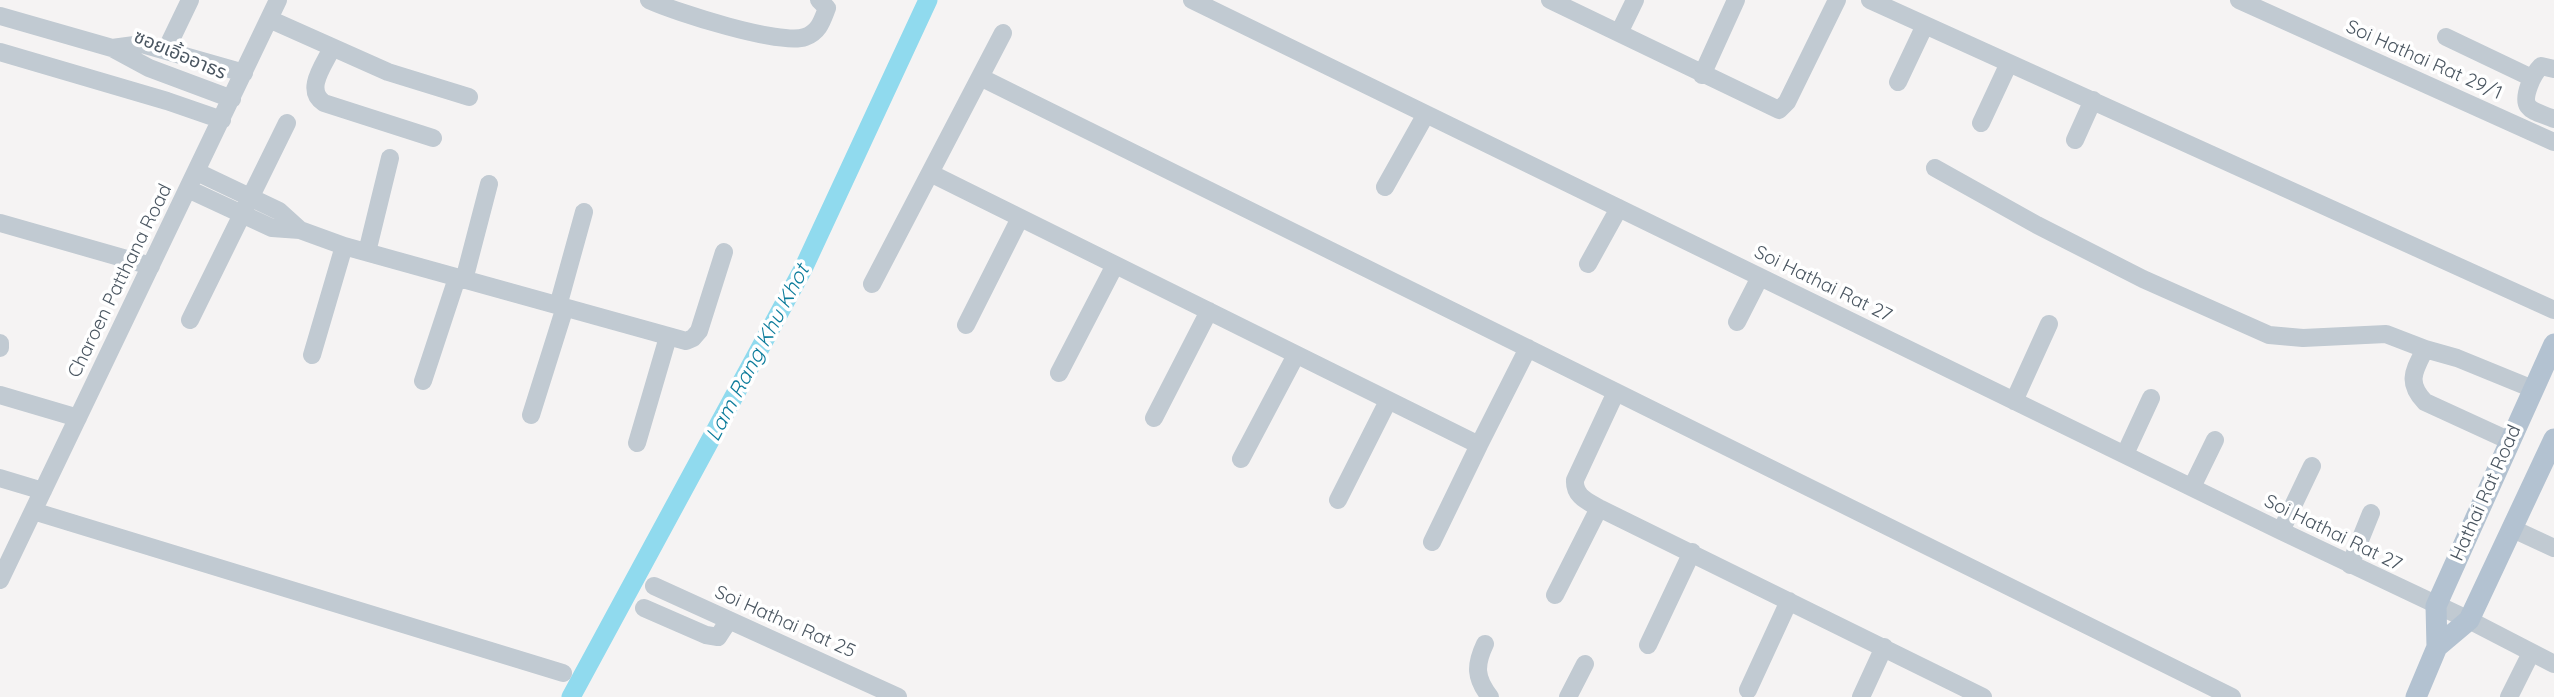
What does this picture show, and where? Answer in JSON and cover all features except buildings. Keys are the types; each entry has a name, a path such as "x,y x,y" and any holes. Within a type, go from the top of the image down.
{"main road":[{"name":"Hathai Rat Road","path":"2416,697 2437,647 2436,606 2554,344"},
{"name":"Hathai Rat Road","path":"2437,647 2469,620 2513,529 2548,468 2554,439"}],"street":[{"path":"166,50 190,0"},
{"name":"Charoen Patthana Road","path":"0,580 278,0"},
{"path":"649,0 715,23 783,38 805,37 820,26 827,8 819,0"},
{"name":"Soi Hathai Rat 27","path":"1192,0 2350,565 2469,620 2554,664"},
{"path":"1550,0 1775,110 1783,108 1837,0"},
{"path":"1619,33 1635,0"},
{"path":"1702,75 1736,0"},
{"path":"1870,0 2554,310"},
{"name":"Soi Hathai Rat 29/1","path":"2239,0 2554,142"},
{"name":"ซอยเอิ้ออาธร","path":"0,16 111,48 139,64 232,99"},
{"path":"269,19 388,72 469,97"},
{"path":"1898,82 1925,24"},
{"path":"872,284 982,78 1003,33"},
{"path":"2446,37 2532,78"},
{"name":"ซอยเอิ้ออาธร","path":"111,48 142,44 244,73"},
{"path":"332,48 316,83 314,91 317,98 324,103 433,138"},
{"path":"0,52 222,120"},
{"path":"1981,123 2009,63"},
{"path":"2554,69 2541,66 2532,78 2524,99 2532,110 2554,118"},
{"path":"982,78 2228,696"},
{"path":"2075,140 2093,100"},
{"path":"1385,187 1426,114"},
{"path":"190,320 287,123"},
{"path":"367,252 390,158"},
{"path":"1935,168 2037,225 2143,279 2269,335 2303,338 2386,334 2457,358 2533,389"},
{"path":"197,172 279,211 300,230"},
{"path":"930,173 1479,445"},
{"path":"423,382 460,279 489,184"},
{"path":"188,189 272,228 300,230 344,246 686,341 699,331 724,252"},
{"path":"1588,264 1619,208"},
{"path":"531,415 584,212"},
{"path":"966,325 1020,218"},
{"path":"0,223 151,266"},
{"path":"312,355 344,246"},
{"path":"1059,373 1115,265"},
{"path":"1737,321 1760,277"},
{"path":"1154,418 1209,311"},
{"path":"2014,401 2049,324"},
{"path":"637,443 668,337"},
{"path":"1433,542 1528,348"},
{"path":"2425,349 2413,378 2417,394 2426,402 2510,441"},
{"path":"1241,459 1296,355"},
{"path":"1616,392 1574,480 1577,492 1600,508 1983,697"},
{"path":"0,395 78,418"},
{"path":"2125,454 2151,398"},
{"path":"1338,500 1388,401"},
{"path":"2192,487 2215,440"},
{"path":"2281,531 2312,466"},
{"path":"0,478 43,491"},
{"path":"1555,595 1600,508"},
{"path":"33,511 563,673"},
{"path":"2350,565 2371,513"},
{"path":"2513,529 2554,548"},
{"path":"1648,645 1692,552"},
{"name":"Soi Hathai Rat 25","path":"654,586 898,697"},
{"path":"1748,690 1789,601"},
{"path":"644,608 706,635 718,637 729,620"},
{"path":"1485,643 1478,658 1478,681 1490,697"},
{"path":"1861,697 1884,647"},
{"path":"2509,697 2531,653"},
{"path":"1568,697 1585,664"}],"waterway":[{"name":"Lam Rang Khu Khot","path":"571,697 803,269 928,0"}]}
